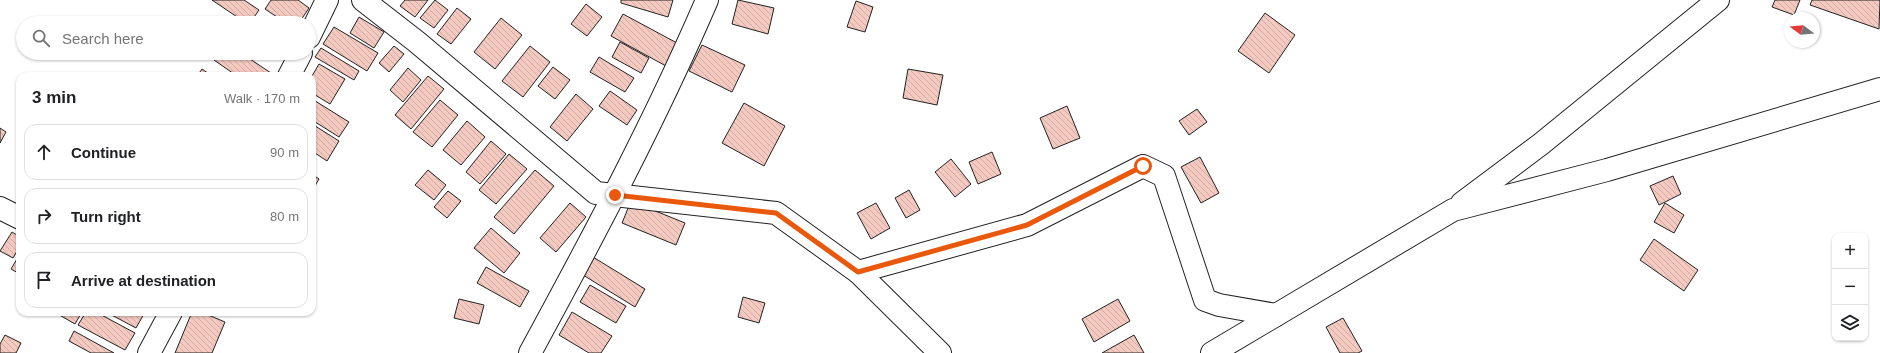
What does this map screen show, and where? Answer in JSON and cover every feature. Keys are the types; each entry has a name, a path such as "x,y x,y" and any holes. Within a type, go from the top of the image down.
{"street":[{"path":"316,23 327,0"},
{"path":"363,0 417,42 596,193 776,213 858,272 940,353"},
{"path":"530,353 615,195 687,46 707,0"},
{"path":"1212,353 1453,210 1542,144 1718,0"},
{"path":"291,72 297,60"},
{"path":"1453,210 1607,170 1880,89"},
{"path":"858,272 1027,225 1143,166 1164,176 1205,300 1219,305 1276,315"},
{"path":"0,208 16,216"},
{"path":"149,353 169,316"}],"building":[{"path":"212,0 244,0 259,10 255,16 236,16"},
{"path":"271,0 298,0 309,8 304,16 276,16 265,9"},
{"path":"405,0 428,0 415,17 400,6"},
{"path":"435,0 448,10 434,28 420,18"},
{"path":"621,0 673,0 668,17 621,3"},
{"path":"738,0 774,8 768,34 732,24"},
{"path":"1775,0 1800,0 1795,12 1786,12 1772,7"},
{"path":"1812,0 1880,0 1879,29 1810,5"},
{"path":"856,1 873,7 865,32 847,27"},
{"path":"586,4 602,17 587,36 571,24"},
{"path":"457,8 471,19 451,44 437,34"},
{"path":"1265,13 1295,35 1269,73 1238,51"},
{"path":"623,14 677,43 666,66 611,36"},
{"path":"359,17 384,32 374,48 350,33"},
{"path":"501,18 522,35 495,69 474,52"},
{"path":"334,27 378,53 367,71 323,44"},
{"path":"620,42 649,58 641,73 612,57"},
{"path":"702,45 745,65 732,92 689,71"},
{"path":"394,46 404,54 389,72 379,63"},
{"path":"530,46 550,62 523,97 502,81"},
{"path":"321,48 359,71 354,80 316,58"},
{"path":"599,57 634,78 625,92 590,72"},
{"path":"214,60 252,60 270,72 231,72"},
{"path":"319,64 345,79 330,104 316,95 316,72 314,72"},
{"path":"553,67 570,80 555,99 538,86"},
{"path":"408,68 421,80 403,102 390,90"},
{"path":"908,69 943,75 937,105 903,98"},
{"path":"428,76 444,89 411,129 395,115"},
{"path":"610,91 637,110 627,125 599,106"},
{"path":"576,94 593,109 567,141 550,127"},
{"path":"440,100 458,115 432,147 413,132"},
{"path":"316,101 349,122 339,137 316,123"},
{"path":"744,103 785,126 764,166 722,143"},
{"path":"1067,106 1080,138 1053,149 1040,118"},
{"path":"1197,109 1207,122 1189,135 1179,121"},
{"path":"467,121 485,137 461,165 443,150"},
{"path":"316,127 339,141 327,161 316,154"},
{"path":"0,128 6,132 0,143"},
{"path":"491,141 506,154 480,184 466,172"},
{"path":"992,152 1001,174 978,184 969,162"},
{"path":"509,154 527,169 496,204 479,190"},
{"path":"1200,157 1219,193 1201,203 1181,167"},
{"path":"951,159 971,184 955,197 935,172"},
{"path":"428,170 446,185 434,200 415,185"},
{"path":"535,170 554,186 514,234 494,217"},
{"path":"1673,176 1681,194 1659,205 1650,186"},
{"path":"316,177 319,179 316,184"},
{"path":"909,190 920,210 906,218 895,198"},
{"path":"448,191 461,201 447,218 434,207"},
{"path":"631,201 685,223 676,245 622,223"},
{"path":"570,203 586,217 556,252 540,238"},
{"path":"876,203 890,228 871,239 857,213"},
{"path":"1665,203 1684,215 1674,233 1654,222"},
{"path":"491,228 520,253 504,273 474,248"},
{"path":"12,232 16,234 16,253 13,258 0,251"},
{"path":"1654,239 1698,270 1684,291 1640,260"},
{"path":"593,257 645,289 635,307 583,275"},
{"path":"16,261 16,272 11,269"},
{"path":"486,267 529,291 520,307 477,283"},
{"path":"590,285 626,306 616,323 580,302"},
{"path":"743,297 765,303 759,323 738,317"},
{"path":"459,299 484,305 479,324 454,318"},
{"path":"1118,299 1130,321 1094,342 1082,319"},
{"path":"572,312 612,336 601,353 589,353 559,335"},
{"path":"61,316 80,316 75,324"},
{"path":"84,316 103,316 135,333 125,350 78,325"},
{"path":"114,316 143,316 136,328"},
{"path":"190,316 211,316 225,322 212,353 175,353"},
{"path":"1343,318 1362,351 1358,353 1340,353 1326,327"},
{"path":"74,331 114,353 91,353 69,341"},
{"path":"5,335 21,343 16,353 0,353 0,344"},
{"path":"1134,335 1144,353 1102,353"}],"route":[{"path":"615,195 776,213 858,272 1027,225 1143,166"}]}
